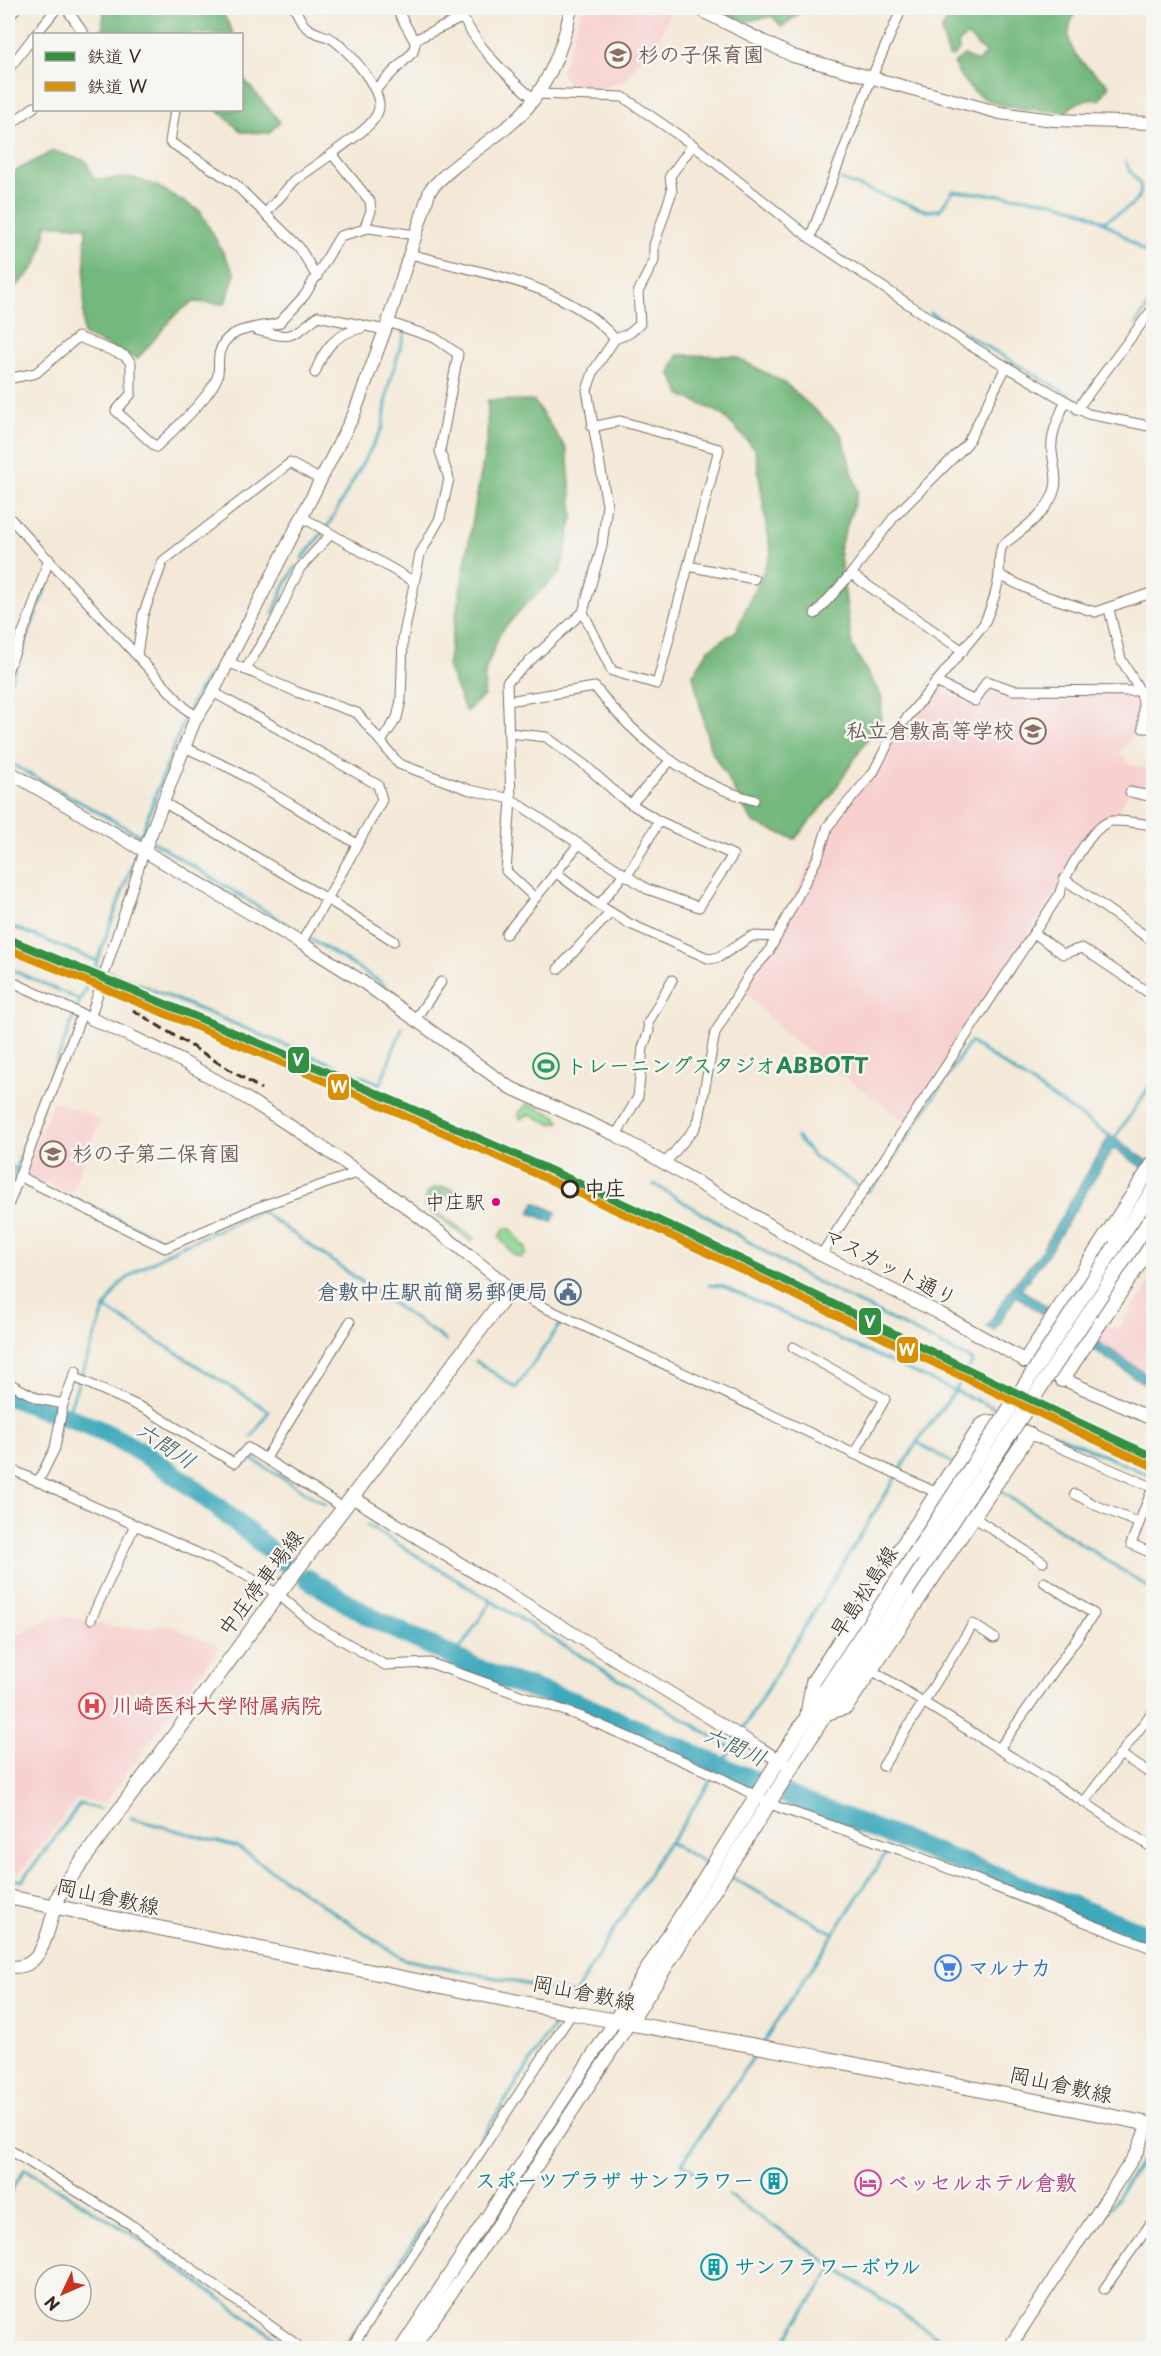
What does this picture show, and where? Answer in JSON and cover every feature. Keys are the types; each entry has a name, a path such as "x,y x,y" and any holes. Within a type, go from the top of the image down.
{"main road":[{"path":"1025,1361 1151,1166"},
{"name":"早島松島線","path":"720,1869 758,1794 779,1760 1154,1189"},
{"name":"早島松島線","path":"622,2022 720,1869 772,1800 826,1713 1151,1219"},
{"path":"1062,1380 1154,1241"},
{"name":"中庄停車場線","path":"55,1907 61,1890 278,1594 511,1289"},
{"path":"807,1717 813,1682 956,1464 987,1422 996,1422 1029,1434 846,1707 826,1713"},
{"name":"岡山倉敷線","path":"8,1897 572,2013 823,2058 1151,2124"}],"street":[{"path":"8,20 16,8"},
{"path":"37,33 57,8"},
{"path":"66,8 79,32"},
{"path":"265,214 295,180 364,129 377,115 380,105 375,90 352,59 334,40 307,28 294,8"},
{"path":"375,90 413,52 416,40 396,8"},
{"path":"458,8 476,41 506,76 536,96 623,97 693,145 810,238 912,309 1077,409 1102,419 1154,427"},
{"path":"8,1206 16,1175 81,1014 105,970 143,843 163,802 184,747 192,713 213,692 354,414 386,326 430,190 442,177 511,124 536,96 562,45 571,8"},
{"path":"696,8 793,56 1000,113 1053,120 1154,123"},
{"path":"810,238 871,79 902,8"},
{"path":"416,40 462,18"},
{"path":"8,70 33,38"},
{"path":"8,126 33,108"},
{"path":"175,111 170,142 234,183 299,247 317,277"},
{"path":"535,898 506,871 511,799 507,682 583,612 602,546 607,505 587,390 594,370 615,339 630,333 640,324 638,292 654,261 654,245 672,191 670,176 693,145"},
{"path":"332,154 370,201 371,211 364,229"},
{"path":"8,379 36,374 78,337 125,356 131,363 131,394 116,411 156,447 183,422 217,379 220,348 235,334 246,328 279,323 305,295 340,236 364,229 415,235"},
{"path":"410,254 544,290 570,303 603,325 615,339"},
{"path":"1077,409 1154,307"},
{"path":"246,328 282,337 294,336 318,316 367,327"},
{"path":"315,373 321,355 336,338 346,332 367,327 386,326 435,338 458,354 440,451 449,479 440,518 420,554 403,639 401,700 397,718 382,740"},
{"path":"814,614 850,574 894,517 967,444 1006,367"},
{"path":"666,1162 695,1128 699,1119 715,1033 750,973 768,953 777,937 818,857 828,826 873,773 892,736 984,624 993,603 1002,546 1041,512 1055,489 1056,477 1051,449 1054,431 1065,402"},
{"path":"583,612 612,672 657,684 718,449 620,421 592,428"},
{"path":"137,655 143,615 163,561 290,463 321,480"},
{"path":"8,516 192,713"},
{"path":"302,517 414,581"},
{"path":"245,670 274,623 300,568 327,532"},
{"path":"8,669 49,559"},
{"path":"688,566 754,579"},
{"path":"850,574 963,651"},
{"path":"999,575 1036,593 1095,612 1154,592"},
{"path":"1109,609 1120,659 1140,691 1143,701 1143,728 1154,728"},
{"path":"228,663 297,692 357,713 382,740 388,753 399,764 470,790 511,799 648,889 699,907 733,855 659,821 631,804 546,737 510,733"},
{"path":"936,682 975,701 987,681 1013,690 1140,691"},
{"path":"508,701 595,687 633,727 671,760 729,794 754,800"},
{"path":"213,692 378,784 382,800 304,937"},
{"path":"184,747 234,771 357,844"},
{"path":"631,804 671,760"},
{"name":"マスカット通り","path":"8,771 143,843 304,937 414,1022 509,1087 616,1135 821,1254 939,1313 1025,1361 1062,1380 1154,1420"},
{"path":"1130,792 1154,797"},
{"path":"163,802 394,941"},
{"path":"599,905 625,875 659,821"},
{"path":"821,1254 1059,895 1064,879 1101,825 1112,821 1154,825"},
{"path":"506,934 579,844"},
{"path":"555,872 610,913 710,958 719,957 752,936 777,937"},
{"path":"1064,879 1154,942"},
{"path":"558,969 610,913"},
{"path":"1034,933 1063,954 1082,948 1152,995"},
{"path":"8,980 187,1064 359,1172 511,1289 535,1303 937,1493 1042,1562"},
{"path":"616,1135 638,1097 643,1047 649,1031 648,1023 672,980"},
{"path":"414,1022 441,981"},
{"path":"16,1175 165,1248 256,1208 359,1172"},
{"path":"266,1458 350,1322"},
{"path":"792,1347 885,1400 855,1454"},
{"path":"38,1482 55,1448 63,1406 77,1377 147,1410 234,1463 248,1448 348,1502 792,1767"},
{"path":"8,1383 39,1399 63,1406"},
{"path":"1029,1434 1153,1488 1131,1544 1154,1554"},
{"path":"8,1468 242,1572 278,1594 312,1623 385,1665 430,1663 582,1717 772,1800 1154,1949"},
{"path":"1075,1494 1139,1523"},
{"path":"91,1619 135,1525"},
{"path":"999,1749 1094,1614 1044,1582"},
{"path":"883,1766 973,1624 994,1638"},
{"path":"870,1669 1084,1802 1154,1849"},
{"path":"1084,1802 1154,1710"},
{"path":"1120,1754 1154,1776"},
{"path":"8,1966 24,1967 36,1960 55,1907"},
{"path":"351,2349 572,2013"},
{"path":"413,2349 458,2284 622,2022"},
{"path":"401,2349 622,2022"},
{"path":"1009,2349 1137,2152 1151,2124"},
{"path":"8,2149 133,2226 301,2349"},
{"path":"1104,2289 1154,2219"},
{"path":"422,2349 458,2284"}],"shaded area":[{"path":"582,8 672,8 659,40 651,42 644,58 642,56 625,80 602,89 570,90 561,71"},
{"path":"989,685 1012,696 1134,694 1142,701 1139,726 1120,753 1131,765 1153,770 1153,792 1133,787 1122,803 1118,818 1108,817 1098,822 1060,880 1059,887 906,1122 783,1032 744,991 830,826 889,742 928,696 939,687 975,707"},
{"path":"53,1100 101,1120 70,1194 25,1173"},
{"path":"1153,1278 1153,1379 1093,1337 1103,1322 1117,1330"},
{"name":"川崎医科大学附属病院","path":"64,1616 114,1627 142,1628 167,1624 220,1647 104,1804 78,1798 19,1874 8,1872 8,1639 51,1618"}],"green space":[{"path":"104,8 220,8 233,32 100,33 103,27"},
{"path":"725,8 806,8 782,27 772,16 739,23 721,14"},
{"path":"954,8 1078,8 1071,21 1069,32 1074,52 1089,69 1109,85 1100,100 1081,101 1066,112 1016,108 987,100 974,92 963,80 954,64 964,55 977,62 986,54 967,35 958,44 959,50 953,57 949,56 941,31"},
{"path":"243,78 280,122 269,133 242,132 218,111 243,111"},
{"path":"53,151 86,161 94,179 133,178 157,186 200,211 235,274 225,304 193,302 176,314 137,359 83,335 86,227 46,224 41,253 34,267 14,288 8,287 8,175"},
{"path":"678,355 734,356 785,383 841,434 858,492 839,549 852,646 882,698 881,718 830,797 795,839 753,823 710,748 693,675 709,649 736,631 771,554 755,449 722,414 681,395 670,372"},
{"path":"488,400 534,401 567,450 573,516 560,573 525,605 500,633 485,671 484,696 466,712 447,666 487,439"},
{"path":"527,1104 555,1115 560,1122 551,1124 530,1114 520,1119 519,1113"},
{"path":"444,1187 459,1191 453,1200 441,1193 432,1209 474,1238 471,1242 424,1206 427,1193 433,1188"},
{"path":"505,1228 511,1229 526,1249 526,1254 521,1258 514,1255 499,1237"}],"water":[{"path":"1110,1135 1149,1162 1145,1169 1113,1148 1050,1251 1021,1289 1153,1379 1153,1390 1016,1296 994,1331 987,1327 1012,1287 1039,1255"},
{"path":"535,1202 556,1212 552,1222 530,1213"}],"waterway":[{"path":"1103,222 1130,206 1139,196 1141,190 1139,183 1126,162"},
{"path":"841,180 927,211 940,210 953,191 1020,197 1070,206 1112,227 1154,259"},
{"path":"1136,324 1154,298"},
{"path":"930,313 1079,401"},
{"path":"302,559 329,524 383,427 388,388 405,332"},
{"path":"273,614 296,566"},
{"path":"8,687 50,577"},
{"path":"8,762 141,836 163,774 194,699 213,672"},
{"path":"138,844 141,836 146,838"},
{"path":"152,841 379,981 403,1004"},
{"path":"95,967 137,851"},
{"path":"8,925 97,961"},
{"path":"95,966 380,1084 402,1028"},
{"path":"8,968 80,1000 90,979"},
{"path":"8,1190 80,1000"},
{"path":"797,1137 814,1157 868,1192 879,1180 970,1042 1113,1138"},
{"path":"1114,1139 1154,1080"},
{"path":"8,1166 17,1170"},
{"path":"654,1184 803,1275 973,1361 955,1391 722,1286 709,1285"},
{"path":"74,1198 168,1243"},
{"path":"66,1418 105,1308 119,1285 138,1270 177,1248 261,1211 446,1341"},
{"path":"105,1308 269,1411 252,1437"},
{"path":"476,1361 516,1388 561,1323"},
{"path":"740,1734 917,1442 955,1391 1001,1411"},
{"name":"六間川","path":"8,1395 86,1424 147,1456 217,1506 282,1561"},
{"path":"1024,1421 1154,1477"},
{"path":"917,1442 952,1463"},
{"path":"250,1458 326,1505"},
{"path":"997,1489 1154,1591"},
{"path":"367,1525 731,1748"},
{"name":"六間川","path":"308,1579 370,1617 494,1676 575,1702 794,1798 1154,1937"},
{"path":"454,1658 491,1602"},
{"path":"572,1998 666,1846 674,1838 737,1740"},
{"path":"8,1878 22,1881 80,1804 99,1809"},
{"path":"131,1818 237,1847 403,1959 574,1994"},
{"name":"六間川","path":"892,1841 894,1835"},
{"path":"670,1843 708,1864"},
{"path":"762,2044 888,1850"},
{"path":"729,1876 833,1933"},
{"path":"344,2348 554,2026"},
{"path":"700,2177 682,2163 758,2050"},
{"path":"1018,2348 1149,2149"},
{"path":"8,2195 25,2169 130,2233 289,2348"},
{"path":"728,2195 953,2348"},
{"path":"779,2348 834,2268"}],"railway":[{"path":"133,1010 261,1089"}],"rail line":[{"name":"V","path":"8,939 505,1150 669,1225 1154,1457"},
{"name":"W","path":"8,949 499,1157 661,1231 1150,1465"}],"place":[{"name":"杉の子保育園","path":"618,55"},
{"name":"私立倉敷高等学校","path":"1033,731"},
{"name":"トレーニングスタジオABBOTT","path":"546,1066"},
{"name":"杉の子第二保育園","path":"53,1154"},
{"name":"中庄","path":"570,1189"},
{"name":"中庄駅","path":"496,1202"},
{"name":"倉敷中庄駅前簡易郵便局","path":"568,1292"},
{"name":"川崎医科大学附属病院","path":"92,1706"},
{"name":"マルナカ","path":"948,1968"},
{"name":"スポーツプラザ サンフラワー","path":"774,2181"},
{"name":"ベッセルホテル倉敷","path":"868,2183"},
{"name":"サンフラワーボウル","path":"714,2267"}]}
